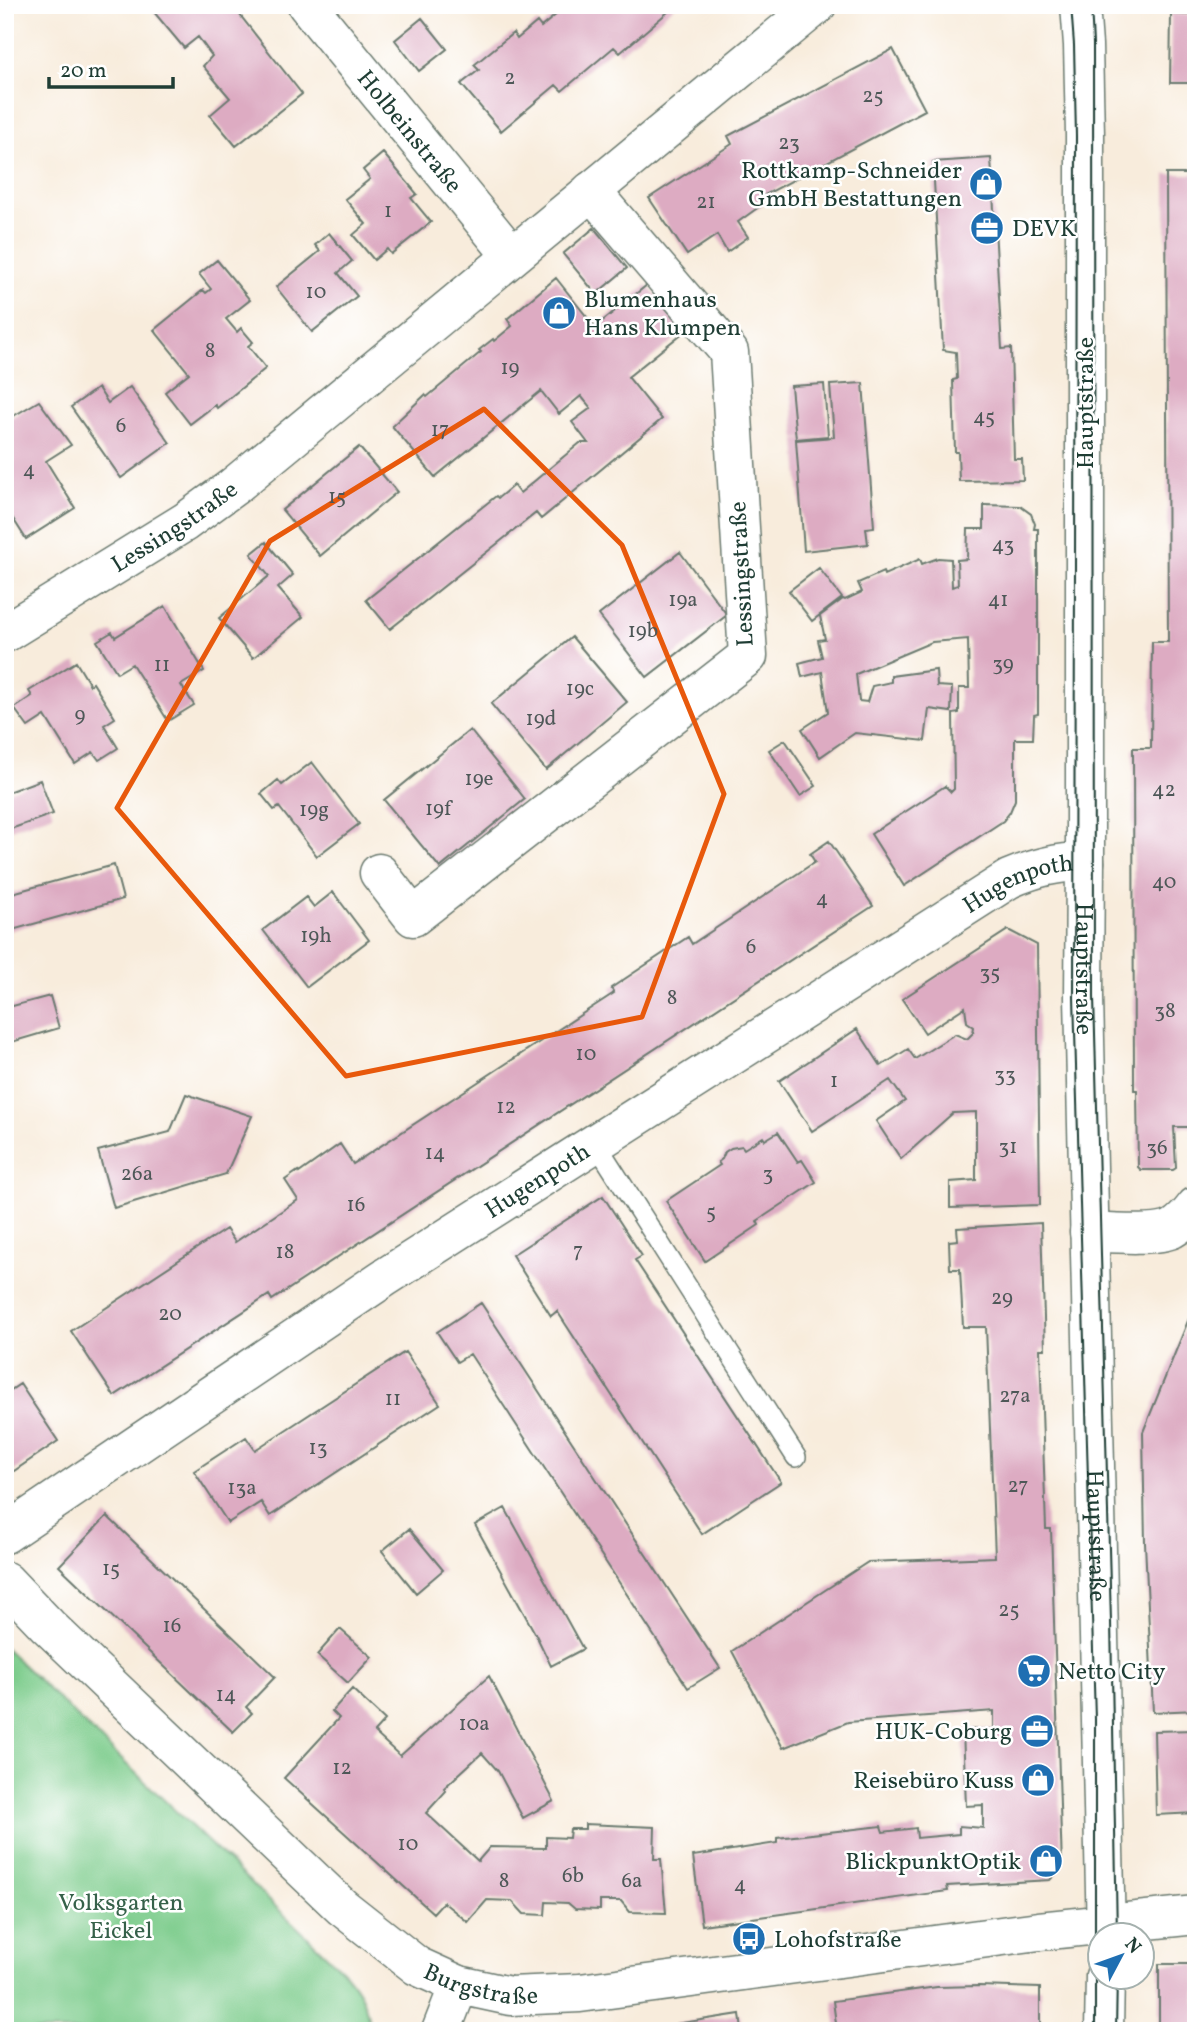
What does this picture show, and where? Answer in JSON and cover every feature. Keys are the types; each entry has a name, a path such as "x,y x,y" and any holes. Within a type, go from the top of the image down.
{"street":[{"name":"Holbeinstraße","path":"307,5 512,256"},
{"name":"Lessingstraße","path":"5,634 195,515 233,487 817,5"},
{"name":"Hauptstraße","path":"1080,5 1085,135 1084,997 1106,1920"},
{"name":"Lessingstraße","path":"379,873 413,916 748,656 729,352 592,191"},
{"name":"Hugenpoth","path":"5,1534 384,1278 1009,879 1055,863 1085,862"},
{"path":"1089,1232 1157,1233 1172,1229 1196,1206"},
{"name":"Burgstraße","path":"5,1581 48,1626 342,1907 417,1966 459,1985 510,1996 580,1993 1026,1933 1086,1930"},
{"name":"Burgstraße","path":"1156,1921 1196,1915"},
{"path":"441,2031 459,1985"},
{"path":"1104,2031 1105,1990"}],"lane":[{"path":"595,1142 796,1457"}],"highlighted area":[{"path":"484,409 622,545 724,794 642,1017 346,1076 117,808 270,541"}],"green space":[{"name":"Volksgarten Eickel","path":"5,1648 342,1970 362,1998 369,2031 5,2031"}],"building":[{"path":"148,5 232,5 302,94 236,146 210,115 230,98 203,66 212,56 198,37 184,48"},
{"path":"568,5 676,5 620,53 614,47 562,91 556,85 501,131 461,84 479,70 474,65 513,33 517,39 537,22 541,27"},
{"path":"1193,5 1196,5 1196,101 1192,101 1192,83 1170,83 1171,14 1193,15"},
{"path":"422,18 447,49 419,71 395,40"},
{"path":"893,49 925,110 759,198 763,204 738,222 748,237 727,252 717,235 687,255 649,198 732,144 728,136"},
{"path":"383,153 417,194 411,198 431,222 391,254 387,249 374,260 353,235 366,224 345,199 370,179 363,170"},
{"path":"991,158 1002,349 1011,348 1014,459 1022,459 1023,480 959,481 958,452 955,452 953,380 957,379 956,352 943,350 933,162"},
{"path":"1166,174 1196,174 1196,1127 1174,1127 1176,1168 1141,1170 1138,1167 1137,1090 1134,1090 1133,748 1151,748 1152,642 1168,642"},
{"path":"594,228 627,268 596,294 563,254"},
{"path":"329,233 352,261 338,273 357,296 312,332 276,287 320,251 315,245"},
{"path":"217,260 250,300 226,319 237,332 241,328 253,342 248,346 266,368 217,408 215,405 190,424 165,392 189,373 154,330 203,290 206,293 211,289 199,274"},
{"path":"556,278 595,327 647,285 685,331 628,377 662,419 541,519 536,513 390,629 366,600 496,496 498,498 514,485 520,493 580,443 588,443 572,422 591,408 581,396 559,414 541,391 435,477 392,426 425,395 427,397 481,352 479,350 512,326 507,319"},
{"path":"863,383 874,527 866,528 868,544 804,551 796,440 834,437 830,385"},
{"path":"824,384 828,436 796,439 791,386"},
{"path":"130,387 170,443 121,478 71,407 98,388 108,403"},
{"path":"39,401 71,445 46,461 75,508 26,539 5,506 5,421"},
{"path":"359,447 397,492 320,556 282,510"},
{"path":"984,505 1020,506 1031,514 1034,529 1038,529 1038,714 1034,715 1033,739 1015,739 1015,800 1003,821 904,886 871,834 945,786 951,792 954,789 953,714 959,713 959,688 969,688 968,639 932,642 856,674 859,701 867,702 872,686 891,682 891,676 936,670 937,686 952,687 951,712 929,709 925,741 855,733 820,757 802,729 828,712 822,672 802,677 799,663 822,657 818,640 825,639 820,616 843,599 862,592 858,583 920,559 922,564 938,558 951,559 952,587 958,585 957,560 967,559 968,529 984,529"},
{"path":"266,542 293,575 278,588 303,617 253,658 219,618 269,576 251,554"},
{"path":"680,552 727,615 647,677 599,615"},
{"path":"819,568 842,598 812,621 789,591"},
{"path":"165,606 204,671 181,685 194,705 168,721 132,664 117,673 97,641 112,632 115,637"},
{"path":"572,637 627,702 546,770 491,704"},
{"path":"76,662 115,718 104,725 118,748 99,760 93,752 75,764 45,716 28,727 14,708 32,696 29,691"},
{"path":"470,730 525,799 440,868 384,800"},
{"path":"785,740 816,786 800,796 769,750"},
{"path":"312,762 359,824 317,856 279,807 274,810 261,794 278,780 282,785"},
{"path":"40,780 53,814 5,831 5,793"},
{"path":"829,841 873,906 272,1300 269,1295 114,1396 71,1331 226,1229 235,1242 298,1200 285,1180 298,1171 299,1173 340,1144 353,1164 614,993 611,988 688,937 692,944 815,862 810,854"},
{"path":"114,865 123,899 5,932 5,895"},
{"path":"333,892 369,940 307,987 263,930 306,897 314,907"},
{"path":"1008,930 1037,945 1040,1205 950,1208 950,1182 976,1180 976,1112 953,1113 901,1159 876,1121 905,1101 890,1080 812,1131 779,1081 857,1029 881,1066 908,1049 915,1059 955,1034 967,1039 973,1033 974,1027 967,1022 965,1007 925,1033 902,999"},
{"path":"50,996 59,1028 5,1044 5,1008"},
{"path":"186,1094 252,1116 226,1174 114,1208 98,1151 170,1132"},
{"path":"778,1132 798,1162 802,1160 816,1182 757,1221 759,1225 705,1261 666,1201 720,1165 718,1162 731,1148 742,1146 744,1149 763,1137 765,1140"},
{"path":"603,1196 642,1256 635,1260 781,1482 702,1534 557,1311 551,1316 512,1255"},
{"path":"1041,1223 1045,1349 1040,1349 1046,1529 1051,1529 1062,1867 1050,1880 947,1886 948,1891 702,1925 693,1856 777,1843 777,1838 881,1826 883,1832 916,1828 917,1838 959,1834 959,1826 983,1828 983,1805 966,1806 963,1730 994,1729 994,1711 848,1722 783,1748 732,1651 868,1562 995,1557 986,1327 963,1327 960,1269 950,1269 949,1241 958,1240 957,1228"},
{"path":"1196,1301 1196,1710 1153,1712 1143,1432"},
{"path":"481,1303 720,1668 688,1688 470,1354 457,1362 437,1332"},
{"path":"405,1352 440,1404 270,1516 261,1502 228,1523 194,1471 246,1437 255,1450"},
{"path":"20,1384 58,1441 5,1477 5,1394"},
{"path":"505,1508 583,1649 551,1666 475,1525"},
{"path":"107,1516 275,1677 246,1707 252,1713 233,1732 59,1566"},
{"path":"409,1529 443,1570 416,1593 382,1551"},
{"path":"340,1629 372,1657 348,1683 317,1655"},
{"path":"489,1676 554,1801 523,1818 498,1771 482,1753 444,1788 446,1791 426,1813 478,1861 490,1847 546,1848 546,1837 569,1838 570,1829 585,1829 585,1824 655,1827 654,1859 661,1859 666,1913 630,1912 621,1901 600,1901 600,1910 575,1909 568,1903 546,1902 545,1915 524,1914 512,1901 487,1900 468,1922 443,1902 433,1913 284,1778 339,1718 332,1711 352,1689 385,1720 374,1732 400,1756"},
{"path":"1196,1730 1196,1813 1156,1815 1154,1731"},
{"path":"1159,1964 1196,1964 1196,2031 1159,2031"},
{"path":"937,1987 1040,1988 1040,2031 837,2031 833,2001"},
{"path":"740,2014 742,2031 676,2031 675,2024"}],"tram line":[{"path":"1071,5 1076,136 1074,997 1095,1719 1095,2031"},
{"path":"1091,5 1094,997 1117,1920"},
{"path":"1116,2031 1117,1990"}],"place":[{"name":"Rottkamp-Schneider GmbH Bestattungen","path":"986,184"},
{"name":"DEVK","path":"987,228"},
{"name":"Blumenhaus Hans Klumpen","path":"559,313"},
{"name":"Netto City","path":"1034,1671"},
{"name":"HUK-Coburg","path":"1037,1731"},
{"name":"Reisebüro Kuss","path":"1038,1780"},
{"name":"BlickpunktOptik","path":"1046,1861"},
{"name":"Lohofstraße","path":"749,1939"}]}
